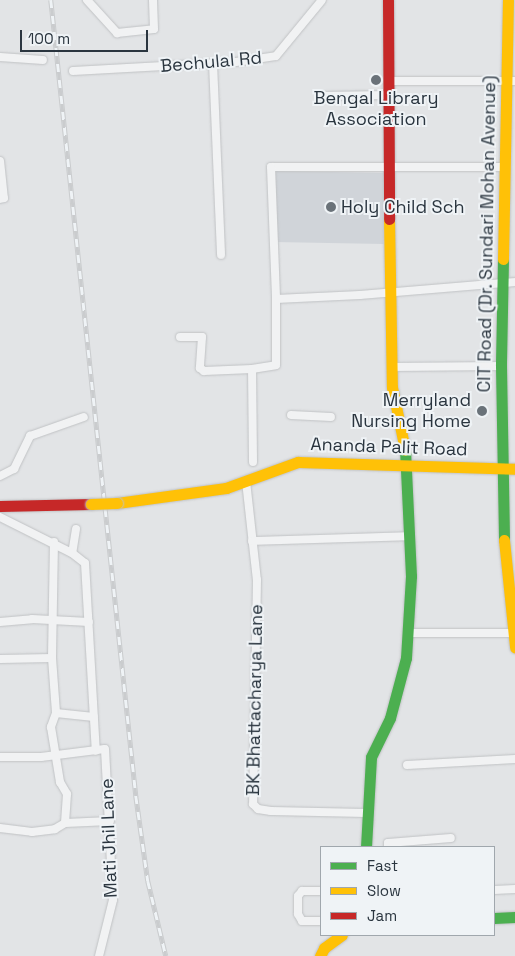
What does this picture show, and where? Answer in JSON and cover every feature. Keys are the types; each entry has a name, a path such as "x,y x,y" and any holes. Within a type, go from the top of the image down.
{"street":[{"path":"87,0 117,33 154,29 153,0"},
{"name":"Bechulal Rd","path":"73,71 213,63 276,56 322,0"},
{"path":"366,846 366,813 371,757 390,718 401,684 408,633 411,536 408,466 391,366 388,293 390,81 388,0"},
{"name":"CIT Road (Dr. Sundari Mohan Avenue)","path":"508,0 510,81 504,167 510,281 501,366 509,469 503,525 515,647"},
{"path":"0,56 43,60"},
{"path":"213,63 221,255"},
{"path":"390,81 510,81"},
{"path":"321,96 390,95"},
{"path":"0,161 4,198 0,199"},
{"path":"180,337 202,338 202,370 252,369 276,365 276,299 271,167 504,167"},
{"path":"276,299 388,293 510,281"},
{"path":"391,366 501,366"},
{"path":"252,369 253,462"},
{"path":"291,415 331,418"},
{"path":"0,476 14,470 30,436 84,417"},
{"name":"Ananda Palit Road","path":"0,506 117,503 194,494 246,481 298,462 509,469"},
{"name":"BK Bhattacharya Lane","path":"246,481 257,580 258,651 253,804 258,809 271,811 366,813"},
{"path":"0,517 54,542 85,563 96,751 55,756 0,757"},
{"path":"72,553 76,529"},
{"path":"252,541 411,536"},
{"path":"54,542 52,658 56,713 51,727 60,782 67,794 65,823"},
{"path":"0,622 52,620 89,622"},
{"path":"408,633 514,633"},
{"path":"0,659 52,658"},
{"path":"56,713 94,717"},
{"name":"Mati Jhil Lane","path":"96,751 106,749 113,900 99,956"},
{"path":"407,765 515,760"},
{"path":"0,828 32,832 55,829 65,823 110,820"},
{"path":"388,846 388,844 451,838"},
{"path":"495,890 515,889"},
{"path":"320,891 299,892 298,904 302,921 320,921"},
{"path":"495,918 515,917"},
{"path":"320,956 335,937"}],"shaded area":[{"name":"Holy Child Sch","path":"275,171 385,173 384,244 274,242"}],"railway":[{"path":"51,0 136,796 148,881 166,956"}],"traffic: fast":[{"path":"503,259 501,366 504,540"},
{"path":"366,846 371,757 390,718 406,658 411,576 405,450"},
{"path":"495,918 515,917"}],"traffic: slow":[{"path":"503,259 508,0"},
{"path":"389,219 392,387 405,450"},
{"path":"117,503 226,488 298,462 515,469"},
{"path":"91,504 117,503"},
{"path":"504,540 515,647"},
{"path":"320,956 324,948 341,936"}],"traffic: jam":[{"path":"388,0 389,219"},
{"path":"0,506 91,504"}],"place":[{"name":"Bengal Library Association","path":"376,80"},
{"name":"Holy Child Sch","path":"331,207"},
{"name":"Merryland Nursing Home","path":"482,411"}]}
